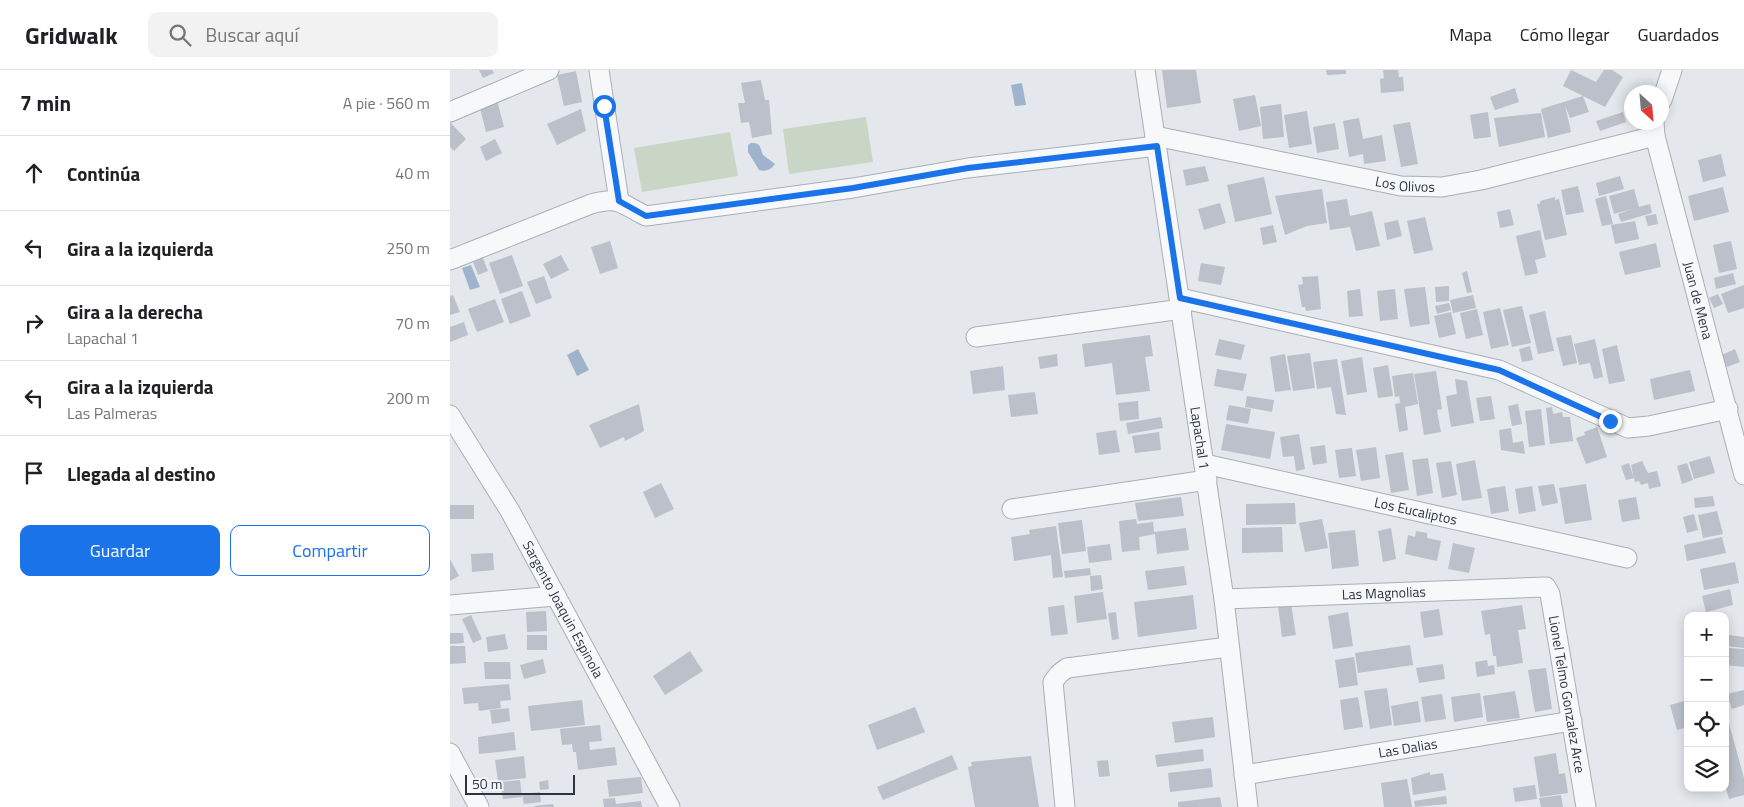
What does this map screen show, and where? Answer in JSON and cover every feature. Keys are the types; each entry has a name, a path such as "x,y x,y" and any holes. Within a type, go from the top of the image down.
{"street":[{"path":"450,112 549,70"},
{"path":"450,260 591,204 608,199 619,201 598,70"},
{"name":"Lapachal 1","path":"1145,70 1224,599 1228,647 1248,807"},
{"path":"1667,85 1672,70"},
{"name":"Los Olivos","path":"619,201 646,216 853,188 968,168 1156,141 1401,186 1442,187 1481,180 1647,130"},
{"name":"Juan de Mena","path":"1655,130 1744,475"},
{"path":"976,336 1181,304 1499,370 1628,428 1649,426 1728,409"},
{"name":"Sargento Joaquin Espinola","path":"450,415 510,511 670,807"},
{"path":"1012,509 1206,472"},
{"name":"Los Eucaliptos","path":"1206,472 1627,558"},
{"name":"Las Magnolias","path":"1224,599 1544,586"},
{"name":"Lionel Telmo Gonzalez Arce","path":"1544,586 1550,594 1586,807"},
{"path":"450,605 556,596"},
{"path":"1065,807 1053,682 1059,674 1067,668 1228,647"},
{"name":"Las Dalias","path":"1244,775 1572,722"},
{"path":"450,753 456,778 479,807"}],"green space":[{"path":"866,117 873,162 789,174 783,129"},
{"path":"730,132 738,176 642,192 634,148"}],"water":[{"path":"1022,83 1026,105 1015,106 1011,85"},
{"path":"751,143 758,145 763,155 775,164 772,168 766,171 759,170 748,152 748,145"},
{"path":"471,265 480,287 470,290 462,268"},
{"path":"578,349 589,370 577,376 567,355"}],"building":[{"path":"479,70 492,70 494,73 483,78"},
{"path":"1162,70 1196,70 1201,103 1167,108"},
{"path":"1326,70 1346,70 1346,74 1327,75"},
{"path":"1383,70 1398,70 1399,77 1403,77 1404,91 1381,93 1380,79 1384,78"},
{"path":"1571,70 1596,82 1604,70 1612,70 1623,77 1605,107 1563,86"},
{"path":"576,71 582,102 564,106 557,75"},
{"path":"761,80 765,100 769,100 772,134 752,138 749,122 741,123 738,103 745,103 741,83"},
{"path":"1515,88 1519,102 1495,110 1490,97"},
{"path":"1255,95 1261,126 1239,131 1233,99"},
{"path":"1583,96 1589,112 1570,118 1565,105 1571,132 1548,138 1541,109"},
{"path":"497,100 504,127 486,132 479,104"},
{"path":"1281,104 1284,137 1263,139 1260,107"},
{"path":"581,109 586,131 557,145 547,124"},
{"path":"1307,111 1312,144 1289,148 1284,115"},
{"path":"1488,112 1491,137 1474,139 1470,115"},
{"path":"1623,112 1624,115 1624,123 1600,131 1596,121"},
{"path":"1541,113 1545,137 1499,147 1494,118"},
{"path":"1359,118 1363,139 1382,135 1386,161 1364,164 1363,154 1349,157 1343,121"},
{"path":"450,122 466,139 454,151 450,147"},
{"path":"1410,122 1418,164 1401,167 1393,125"},
{"path":"1335,123 1339,149 1317,153 1313,127"},
{"path":"495,139 502,153 486,161 480,147"},
{"path":"1721,154 1726,176 1703,182 1698,160"},
{"path":"1205,166 1209,181 1186,186 1183,170"},
{"path":"1620,176 1624,189 1599,196 1596,183"},
{"path":"1264,177 1272,214 1235,222 1227,185"},
{"path":"1578,186 1584,212 1566,215 1561,190"},
{"path":"1723,187 1729,212 1694,221 1688,196"},
{"path":"1322,189 1327,223 1307,226 1285,235 1275,196"},
{"path":"1634,189 1639,207 1650,204 1652,213 1621,222 1618,214 1632,209 1614,214 1609,196"},
{"path":"1606,196 1613,224 1602,226 1595,199"},
{"path":"1555,197 1555,200 1559,199 1567,235 1545,240 1537,204 1540,204 1540,201"},
{"path":"1347,199 1350,216 1372,211 1380,246 1356,251 1350,227 1330,230 1326,202"},
{"path":"1220,203 1226,223 1204,230 1198,209"},
{"path":"1510,209 1514,225 1500,228 1497,212"},
{"path":"1656,214 1658,224 1648,226 1645,216"},
{"path":"1425,217 1433,250 1414,254 1407,221"},
{"path":"1398,220 1402,236 1387,240 1384,223"},
{"path":"1635,221 1639,239 1615,244 1611,225"},
{"path":"1273,225 1277,242 1263,245 1260,228"},
{"path":"1540,230 1546,257 1535,260 1538,273 1525,276 1516,236"},
{"path":"610,241 618,268 600,274 591,247"},
{"path":"1731,241 1737,269 1719,273 1713,245"},
{"path":"1656,243 1661,267 1625,275 1619,252"},
{"path":"512,255 523,286 500,294 489,263"},
{"path":"561,255 569,270 551,279 543,264"},
{"path":"483,258 488,271 478,275 473,262"},
{"path":"1201,263 1225,267 1221,285 1198,281"},
{"path":"1467,271 1472,292 1467,293 1462,273"},
{"path":"1733,273 1736,284 1716,289 1714,278"},
{"path":"544,276 552,298 536,304 527,282"},
{"path":"1318,276 1321,309 1306,311 1305,307 1302,307 1298,285 1303,284 1302,277"},
{"path":"1744,285 1744,308 1728,313 1721,294"},
{"path":"1449,286 1449,301 1436,302 1435,287"},
{"path":"1425,287 1430,324 1410,327 1404,289"},
{"path":"1360,289 1363,316 1349,317 1347,291"},
{"path":"1395,289 1398,319 1380,321 1377,291"},
{"path":"522,291 531,316 510,324 501,299"},
{"path":"1718,294 1723,304 1714,308 1709,298"},
{"path":"453,295 460,312 450,315 450,296"},
{"path":"1473,295 1476,308 1453,313 1450,300"},
{"path":"495,299 504,322 477,332 468,309"},
{"path":"1449,303 1451,310 1437,314 1435,306"},
{"path":"1522,306 1531,343 1512,347 1503,310"},
{"path":"1500,308 1509,345 1491,349 1483,312"},
{"path":"1477,309 1483,335 1466,339 1460,313"},
{"path":"1545,311 1554,351 1538,354 1529,315"},
{"path":"1451,312 1456,334 1439,338 1434,316"},
{"path":"464,322 468,335 450,342 450,327"},
{"path":"1150,335 1153,356 1145,357 1150,391 1116,395 1112,363 1085,367 1082,344"},
{"path":"1571,335 1577,363 1563,366 1556,338"},
{"path":"1219,339 1245,345 1241,360 1215,355"},
{"path":"1595,339 1603,377 1594,379 1590,363 1579,365 1574,344"},
{"path":"1617,345 1625,381 1609,384 1602,349"},
{"path":"1530,346 1533,360 1522,362 1519,349"},
{"path":"1735,349 1740,362 1727,367 1722,355"},
{"path":"1310,353 1315,388 1293,391 1287,356"},
{"path":"1057,354 1058,366 1040,369 1038,357"},
{"path":"1285,354 1291,390 1275,392 1270,357"},
{"path":"1362,357 1367,392 1347,395 1341,361"},
{"path":"1337,359 1346,415 1336,414 1331,387 1317,389 1313,362"},
{"path":"1388,365 1393,396 1378,398 1373,368"},
{"path":"1003,366 1005,390 973,394 970,371"},
{"path":"1217,369 1247,374 1243,391 1214,386"},
{"path":"1690,370 1695,391 1654,400 1650,379"},
{"path":"1436,371 1442,409 1437,410 1441,432 1424,435 1414,374"},
{"path":"1413,373 1418,404 1405,407 1408,430 1399,432 1395,404 1400,403 1399,396 1395,397 1392,376"},
{"path":"1455,379 1467,381 1474,423 1451,427 1446,396 1457,394"},
{"path":"1035,392 1038,414 1011,417 1008,395"},
{"path":"1247,396 1274,400 1272,412 1245,407"},
{"path":"1491,396 1495,419 1480,421 1476,398"},
{"path":"1138,401 1139,419 1120,421 1118,403"},
{"path":"639,404 644,431 625,441 624,437 600,448 589,425"},
{"path":"1518,404 1522,424 1512,426 1508,406"},
{"path":"1229,405 1251,409 1248,424 1226,420"},
{"path":"1552,407 1553,414 1562,412 1563,417 1570,417 1573,441 1550,444 1546,408"},
{"path":"1541,409 1545,445 1529,447 1525,411"},
{"path":"1161,417 1163,428 1128,434 1126,423"},
{"path":"1226,424 1275,432 1270,459 1221,450"},
{"path":"1597,427 1607,457 1586,464 1576,438 1585,435 1584,432"},
{"path":"1511,428 1513,443 1523,441 1525,454 1501,450 1499,430"},
{"path":"1116,430 1120,452 1099,455 1096,433"},
{"path":"1159,432 1161,450 1135,453 1132,436"},
{"path":"1299,434 1305,469 1296,471 1294,456 1283,457 1280,437"},
{"path":"1325,445 1327,463 1313,465 1310,447"},
{"path":"1376,447 1380,478 1361,481 1356,450"},
{"path":"1352,448 1356,476 1339,478 1335,450"},
{"path":"1403,452 1409,490 1391,493 1385,455"},
{"path":"1710,456 1715,473 1694,479 1689,462"},
{"path":"1428,458 1433,493 1417,496 1412,460"},
{"path":"1475,460 1482,498 1462,501 1456,464"},
{"path":"1451,461 1457,495 1442,498 1436,463"},
{"path":"1642,461 1648,473 1657,471 1661,486 1649,489 1648,483 1641,485 1639,481 1635,482 1631,465"},
{"path":"1629,463 1634,478 1626,480 1621,466"},
{"path":"1687,463 1693,480 1682,484 1677,466"},
{"path":"661,483 674,509 655,518 643,492"},
{"path":"1554,484 1558,503 1542,506 1538,486"},
{"path":"1586,484 1592,520 1565,524 1559,488"},
{"path":"1505,486 1509,511 1491,514 1487,489"},
{"path":"1532,486 1536,511 1519,514 1515,489"},
{"path":"1713,496 1715,506 1695,508 1694,498"},
{"path":"1181,497 1184,516 1138,521 1135,503"},
{"path":"1636,497 1640,519 1622,522 1618,500"},
{"path":"1295,503 1296,524 1246,525 1246,504"},
{"path":"450,505 474,505 474,519 450,519"},
{"path":"1717,511 1723,534 1703,538 1698,515"},
{"path":"1694,514 1698,530 1687,533 1683,517"},
{"path":"1136,519 1137,524 1153,522 1154,532 1186,528 1189,550 1157,554 1155,534 1139,537 1140,550 1122,552 1119,521"},
{"path":"1322,519 1328,548 1305,552 1299,523"},
{"path":"1082,520 1086,551 1062,554 1058,523"},
{"path":"1056,526 1063,577 1053,578 1051,555 1014,561 1011,537 1030,534 1029,530"},
{"path":"1282,527 1283,552 1242,553 1242,528"},
{"path":"1391,528 1396,559 1383,562 1378,531"},
{"path":"1355,530 1359,566 1332,569 1328,533"},
{"path":"1416,531 1427,533 1427,538 1441,541 1437,561 1405,554 1408,535 1415,537"},
{"path":"1722,537 1726,553 1687,561 1684,545"},
{"path":"1453,543 1475,548 1469,573 1448,569"},
{"path":"1110,544 1112,560 1089,563 1087,547"},
{"path":"493,553 494,570 472,572 471,554"},
{"path":"450,559 459,576 450,581"},
{"path":"1735,562 1739,583 1704,590 1700,569"},
{"path":"1184,566 1187,585 1148,590 1145,571"},
{"path":"1090,568 1091,575 1065,578 1064,571"},
{"path":"1101,575 1103,589 1091,591 1090,576"},
{"path":"1730,589 1733,605 1706,612 1702,596"},
{"path":"1103,592 1107,619 1077,623 1074,596"},
{"path":"1193,595 1197,629 1138,637 1134,602"},
{"path":"1291,604 1296,635 1282,637 1278,606"},
{"path":"1064,605 1068,634 1051,636 1048,607"},
{"path":"1522,605 1526,629 1518,630 1523,663 1497,667 1496,656 1493,656 1490,634 1485,635 1481,611"},
{"path":"1439,609 1443,635 1424,638 1420,612"},
{"path":"546,611 547,631 527,632 526,612"},
{"path":"1116,612 1119,639 1112,640 1108,613"},
{"path":"1348,612 1353,646 1333,649 1328,616"},
{"path":"471,615 482,639 473,643 462,619"},
{"path":"450,633 463,633 464,643 450,644"},
{"path":"505,634 508,649 488,652 486,637"},
{"path":"527,635 547,635 547,650 527,650"},
{"path":"1729,635 1744,637 1744,648 1729,646"},
{"path":"1410,645 1413,665 1358,673 1355,653"},
{"path":"450,646 465,646 466,663 450,664"},
{"path":"1729,648 1744,649 1744,667 1729,665"},
{"path":"690,651 703,671 665,695 653,676"},
{"path":"1354,657 1358,685 1339,688 1335,660"},
{"path":"543,659 546,673 524,679 520,665"},
{"path":"1487,660 1488,666 1494,665 1495,674 1477,677 1475,662"},
{"path":"484,662 510,662 511,679 485,679"},
{"path":"1443,664 1445,679 1419,683 1416,668"},
{"path":"1546,668 1552,709 1535,712 1528,670"},
{"path":"509,684 511,700 500,701 501,708 479,711 478,703 464,704 462,688"},
{"path":"1387,688 1392,725 1370,729 1364,691"},
{"path":"1744,690 1744,705 1732,709 1729,694"},
{"path":"1515,691 1520,718 1487,722 1483,696"},
{"path":"1480,693 1483,717 1454,722 1451,697"},
{"path":"1442,694 1446,719 1425,722 1421,697"},
{"path":"1358,697 1363,727 1344,730 1340,700"},
{"path":"582,700 585,725 531,731 528,706"},
{"path":"1418,701 1421,722 1394,726 1391,706"},
{"path":"1684,701 1684,728 1677,730 1670,705"},
{"path":"915,707 925,732 877,750 868,725"},
{"path":"509,708 510,721 492,724 490,710"},
{"path":"1213,717 1215,737 1175,743 1172,722"},
{"path":"1729,724 1744,778 1744,795 1729,799 1727,792 1729,792"},
{"path":"600,725 602,741 589,742 590,750 615,747 617,765 578,770 576,752 573,752 572,744 562,745 560,729"},
{"path":"514,732 516,750 479,754 478,737"},
{"path":"1203,749 1204,761 1157,767 1155,755"},
{"path":"1556,753 1559,774 1565,773 1568,793 1540,797 1534,757"},
{"path":"952,755 958,769 883,800 877,787"},
{"path":"524,756 526,778 498,781 495,760"},
{"path":"1031,756 1039,807 975,807 968,767 972,766 971,762"},
{"path":"1108,760 1110,776 1099,777 1097,761"},
{"path":"1211,768 1213,787 1170,792 1168,773"},
{"path":"1430,772 1430,775 1443,773 1446,790 1413,795 1411,778"},
{"path":"641,777 643,793 609,797 607,780"},
{"path":"1407,779 1412,807 1384,807 1381,783"},
{"path":"520,780 522,797 503,799 501,782"},
{"path":"548,780 549,789 540,790 539,782"},
{"path":"1535,785 1537,799 1515,802 1513,788"},
{"path":"540,792 541,802 524,804 522,794"},
{"path":"1561,795 1563,807 1541,807 1539,798"},
{"path":"1446,796 1447,804 1415,807 1414,801"},
{"path":"1220,797 1222,807 1178,807 1178,802"},
{"path":"615,798 616,804 641,801 642,807 604,807 603,799"},
{"path":"553,804 554,807 534,807 534,806"}],"route":[{"path":"604,106 619,201 630,209 646,216 853,188 968,168 1157,146 1180,298 1499,370 1610,421"}]}
